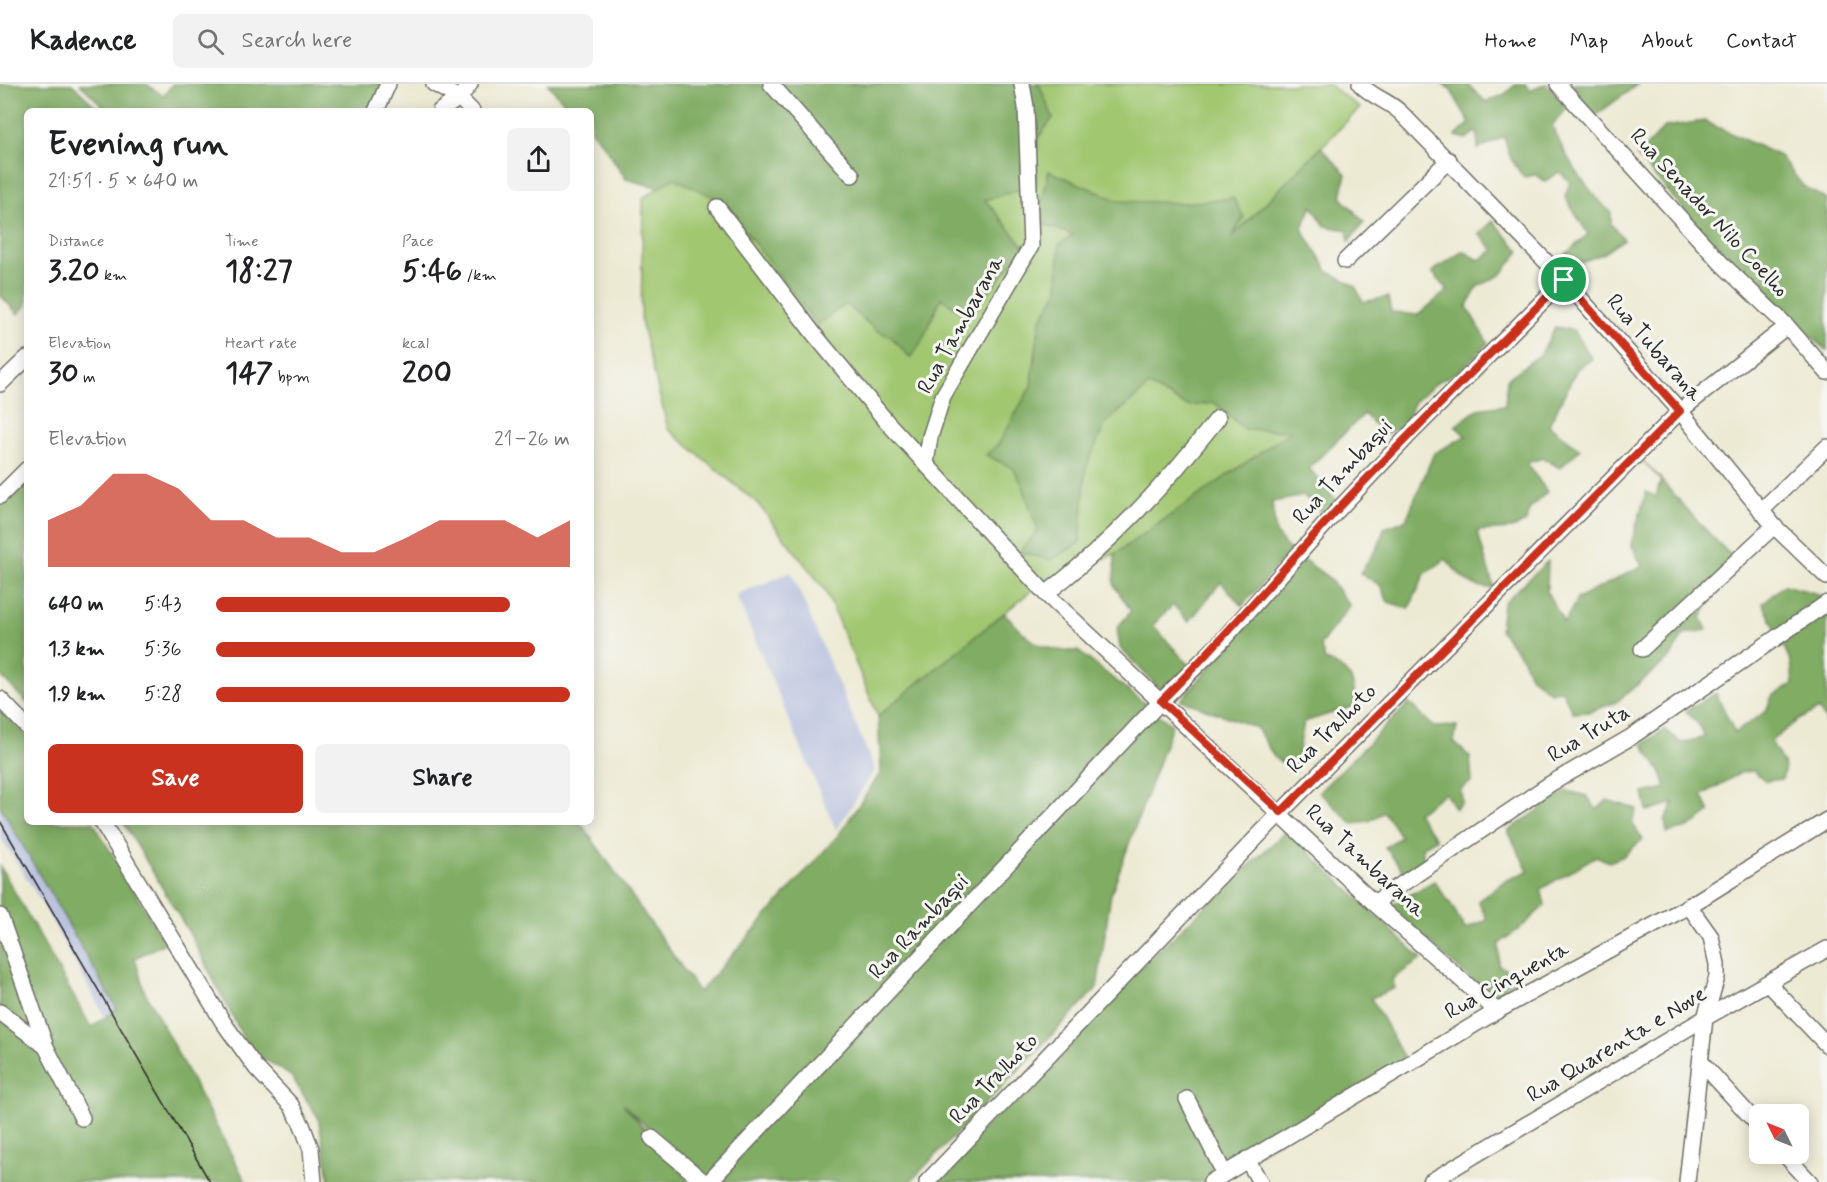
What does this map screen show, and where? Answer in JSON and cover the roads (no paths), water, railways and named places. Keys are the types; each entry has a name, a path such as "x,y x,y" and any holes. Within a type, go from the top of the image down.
{"street":[{"path":"377,108 388,84"},
{"path":"434,84 459,98 469,108"},
{"path":"444,108 459,98 470,84"},
{"path":"771,84 852,175"},
{"name":"Rua Tambarana","path":"926,463 930,436 943,396 1031,246 1026,107 1022,84"},
{"name":"Rua Tubarana","path":"1360,84 1373,96 1391,104 1449,160 1564,280 1680,411 1774,526 1820,559 1827,578"},
{"name":"Rua Senador Nilo Coelho","path":"1558,84 1722,264 1786,326 1827,372"},
{"path":"1345,261 1449,160"},
{"name":"Rua Tambarana","path":"717,207 788,300 887,422 1046,594 1281,812 1374,903 1497,1011"},
{"name":"Rua Tambaqui","path":"1161,701 1220,643 1336,512 1407,437 1564,280"},
{"name":"Rua Tralhoto","path":"927,1182 1281,812 1680,411 1786,326"},
{"path":"0,384 24,361"},
{"path":"1046,594 1092,557 1140,511 1218,418"},
{"path":"1761,511 1827,447"},
{"path":"0,496 24,472"},
{"path":"1642,649 1774,526"},
{"name":"Rua Truta","path":"1374,903 1550,784 1631,737 1827,603"},
{"path":"0,699 24,724"},
{"name":"Rua Rambaqui","path":"709,1182 1161,701"},
{"name":"Rua Cinquenta","path":"1210,1182 1497,1011 1689,906 1827,820"},
{"path":"104,825 223,1022 256,1068 280,1091 302,1125 311,1149 314,1182"},
{"path":"1687,1182 1705,1018 1717,976 1716,951 1712,938 1689,906"},
{"path":"0,916 46,1047 82,1118"},
{"name":"Rua Quarenta e Nove","path":"1430,1182 1705,1018 1827,949"},
{"path":"1768,983 1827,1045"},
{"path":"0,1012 46,1047"},
{"path":"1701,1062 1749,1115"},
{"path":"1187,1099 1224,1173"},
{"path":"652,1138 704,1182"},
{"path":"1247,1159 1260,1182"},
{"path":"1793,1164 1810,1182"}],"tram line":[{"path":"0,821 210,1182"}]}
